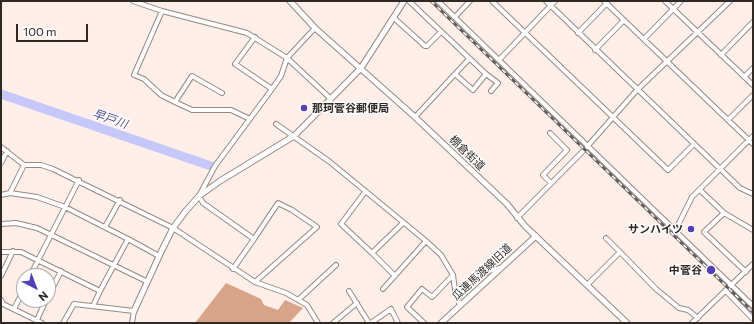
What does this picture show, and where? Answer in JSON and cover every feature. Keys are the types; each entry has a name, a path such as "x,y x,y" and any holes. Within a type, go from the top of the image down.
{"street":[{"path":"133,1 208,24 237,29 256,37 287,58 331,99"},
{"name":"棚倉街道","path":"290,1 315,28 415,117 507,204 517,218 588,284 627,323"},
{"path":"199,196 232,172 294,136 361,68 404,1"},
{"path":"409,1 469,59 498,83 491,91"},
{"path":"438,1 753,306"},
{"path":"455,17 470,1"},
{"path":"492,1 668,170 694,144"},
{"path":"546,1 720,170 740,188 753,194"},
{"path":"499,60 555,1"},
{"path":"665,1 753,85"},
{"path":"644,39 681,1"},
{"path":"517,218 588,146 637,90 730,1"},
{"path":"578,33 606,2 753,144"},
{"path":"162,11 134,76 144,79 161,95 192,110 230,110 250,119"},
{"path":"394,18 424,46 427,46 441,32"},
{"path":"595,50 624,20"},
{"path":"722,55 753,22"},
{"path":"132,323 134,311 146,281 173,228 199,196 215,166 272,90 281,76 287,58 315,28"},
{"path":"256,37 235,64 272,90"},
{"path":"415,117 469,59"},
{"path":"744,77 753,68"},
{"path":"455,74 472,90 486,74"},
{"path":"175,102 192,76 222,93"},
{"path":"728,120 753,95"},
{"path":"276,124 330,162 441,255 453,275 455,290 460,306"},
{"path":"550,133 567,150 542,175 551,183"},
{"path":"675,231 692,198 753,136"},
{"path":"1,147 24,165 41,165 79,180 173,228 233,269 255,282 286,293 307,305 318,323"},
{"path":"1,164 7,151"},
{"path":"10,193 24,165"},
{"path":"34,268 79,180"},
{"path":"700,190 724,213 753,230"},
{"path":"365,192 341,224 395,276"},
{"path":"1,194 10,193 37,197 65,207 159,256"},
{"path":"199,196 203,203 254,238"},
{"path":"105,227 120,200"},
{"path":"233,269 278,203 292,210 316,227 255,282"},
{"path":"724,213 704,232 746,272"},
{"path":"1,224 16,223 37,228 146,281"},
{"path":"372,254 403,223"},
{"name":"瓜連馬渡線旧道","path":"441,323 536,236"},
{"path":"606,238 656,289 679,308 688,310 698,318"},
{"path":"94,306 113,265 128,239"},
{"path":"383,289 426,242"},
{"path":"1,276 13,251"},
{"path":"1,252 21,252 39,259 100,291"},
{"path":"588,284 620,252"},
{"path":"692,323 753,264"},
{"path":"298,300 336,265"},
{"path":"455,290 489,271 500,268"},
{"path":"56,281 61,271"},
{"path":"424,323 407,307 422,289 432,297 453,275"},
{"path":"349,291 370,323 391,309 398,323"},
{"path":"726,291 753,319"},
{"path":"1,300 3,304 42,323"},
{"path":"333,323 357,303"},
{"path":"62,323 74,304 134,311"},
{"path":"14,309 16,305"},
{"path":"37,320 42,308"}],"shaded area":[{"path":"226,283 261,299 264,305 278,310 285,300 303,308 289,323 195,323"}],"waterway":[{"name":"早戸川","path":"1,94 211,166"}],"railway":[{"path":"431,1 753,312"}],"place":[{"name":"那珂菅谷郵便局","path":"304,108"},
{"name":"サンハイツ","path":"691,229"},
{"name":"中菅谷","path":"711,270"}]}
